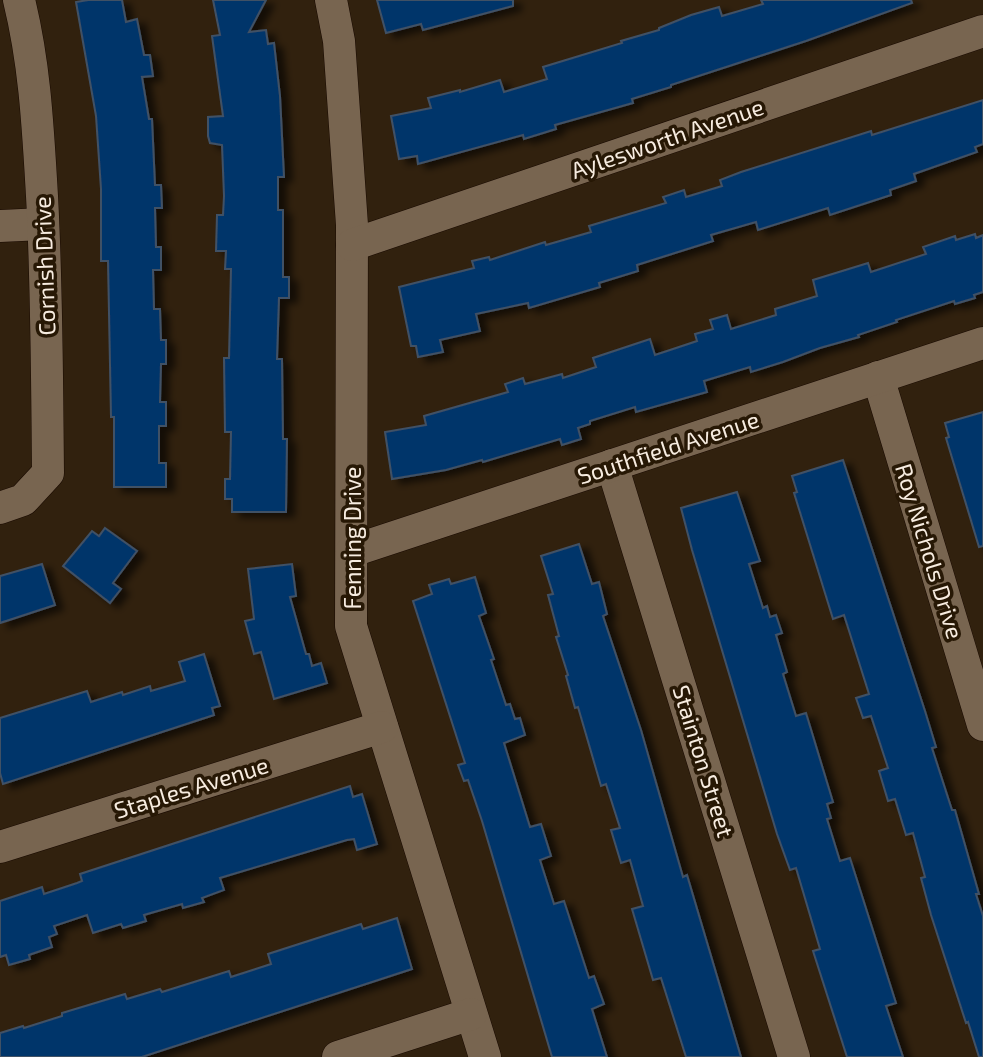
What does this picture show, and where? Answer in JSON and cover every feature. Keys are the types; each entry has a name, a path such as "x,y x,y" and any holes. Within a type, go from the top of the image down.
{"street":[{"name":"Cornish Drive","path":"0,508 23,500 48,473 43,225 34,75 19,0"},
{"name":"Fenning Drive","path":"331,0 339,41 352,245 351,626 485,1057"},
{"name":"Aylesworth Avenue","path":"352,245 983,31"},
{"path":"0,226 43,225"},
{"name":"Southfield Avenue","path":"352,551 983,342"},
{"name":"Roy Nichols Drive","path":"877,377 983,725"},
{"name":"Stainton Street","path":"612,465 794,1057"},
{"name":"Staples Avenue","path":"0,847 382,727"},
{"path":"338,1057 471,1014"}],"building":[{"path":"122,0 126,22 137,19 144,55 150,55 153,76 142,77 149,119 152,119 155,185 161,185 162,208 155,208 156,247 161,247 161,270 153,270 154,309 160,309 161,340 166,340 166,364 161,364 160,402 166,402 166,426 159,426 159,463 166,463 166,487 114,487 108,261 101,261 101,189 96,116 76,2"},
{"path":"213,0 266,0 249,32 266,30 268,44 274,43 284,177 278,177 278,210 283,210 283,277 289,277 289,298 279,298 277,359 282,359 283,439 287,439 286,512 232,512 232,499 225,499 225,479 230,479 231,432 225,432 224,358 229,358 231,269 225,269 226,251 216,251 217,215 223,215 222,145 210,143 208,136 208,117 223,116 212,36 220,35"},
{"path":"377,0 513,0 513,6 423,30 421,24 386,33"},
{"path":"761,0 911,0 912,3 671,85 632,99 633,103 555,125 556,129 524,139 523,135 418,164 417,156 399,159 391,116 431,108 428,98 500,80 504,92 547,79 543,67 659,30 691,15 719,7 722,16 763,4"},
{"path":"983,100 983,144 975,147 977,152 914,174 916,181 890,190 891,195 830,215 828,208 758,230 756,222 711,235 713,241 637,265 638,271 599,283 600,287 529,308 528,303 476,314 480,331 440,340 443,352 418,357 416,346 411,346 399,287 474,268 472,261 489,257 490,260 545,242 546,245 591,232 589,226 666,203 663,197 684,190 686,197 722,186 720,180 741,172 871,131 872,135"},
{"path":"975,234 976,238 983,235 983,292 974,295 975,298 955,304 954,301 896,320 897,322 858,335 859,337 751,372 750,367 704,381 707,392 636,412 635,407 590,421 590,424 578,428 581,439 562,445 560,439 483,462 482,460 446,470 392,479 385,432 426,425 424,416 508,392 505,384 523,378 525,384 562,374 563,378 596,367 593,358 650,339 655,355 697,341 695,334 713,329 710,320 727,315 731,329 776,315 775,309 817,296 813,280 868,263 871,272 926,254 923,247 955,236 956,240"},
{"path":"983,412 983,546 979,547 946,438 949,437 945,423"},
{"path":"843,460 925,711 936,747 932,748 952,810 955,810 979,894 976,894 983,916 983,1057 979,1057 968,1022 966,1023 931,915 921,878 925,877 913,833 906,835 895,799 888,801 879,771 888,768 871,716 863,718 856,698 869,694 844,615 833,619 794,493 797,492 792,476"},
{"path":"737,492 760,561 749,564 763,608 767,606 770,617 776,615 782,633 776,635 787,672 783,674 796,716 806,713 833,802 827,804 831,818 827,819 840,861 850,858 896,1003 886,1006 903,1057 847,1057 813,951 820,949 796,868 790,870 777,834 692,550 681,508"},
{"path":"105,528 137,551 113,583 121,589 110,603 63,566 92,531 99,536"},
{"path":"579,544 592,584 599,582 607,614 603,616 641,730 683,877 687,875 741,1057 686,1057 661,978 653,980 632,909 643,906 630,860 621,863 611,830 620,828 606,784 601,786 578,707 575,708 556,637 559,636 548,595 553,594 541,556"},
{"path":"42,564 55,605 0,623 0,576"},
{"path":"292,564 296,596 290,597 306,654 309,654 312,666 321,663 327,683 274,699 261,652 254,654 245,621 254,619 248,569"},
{"path":"475,577 486,613 479,616 494,659 491,660 506,705 510,704 515,719 520,718 525,735 504,743 530,827 541,824 551,856 540,860 554,904 564,901 589,978 594,976 604,1004 592,1009 607,1057 552,1057 482,821 468,780 464,781 458,765 465,763 413,601 432,594 429,585 449,579 451,584"},
{"path":"204,654 220,706 212,708 214,715 3,784 0,773 0,718 87,691 91,702 122,692 123,695 150,686 151,691 185,681 179,662"},
{"path":"350,786 353,797 362,794 377,844 357,850 354,839 347,840 220,878 224,890 202,898 204,902 183,908 182,904 144,915 146,921 123,928 121,924 93,933 87,915 54,926 57,934 49,937 52,947 29,955 30,959 9,965 6,955 0,957 0,901 42,887 44,894 82,881 80,874"},
{"path":"397,918 412,969 142,1057 0,1057 0,1033 23,1026 24,1028 125,994 127,999 160,989 162,992 229,971 231,977 271,964 268,954 361,924 363,929"}]}
